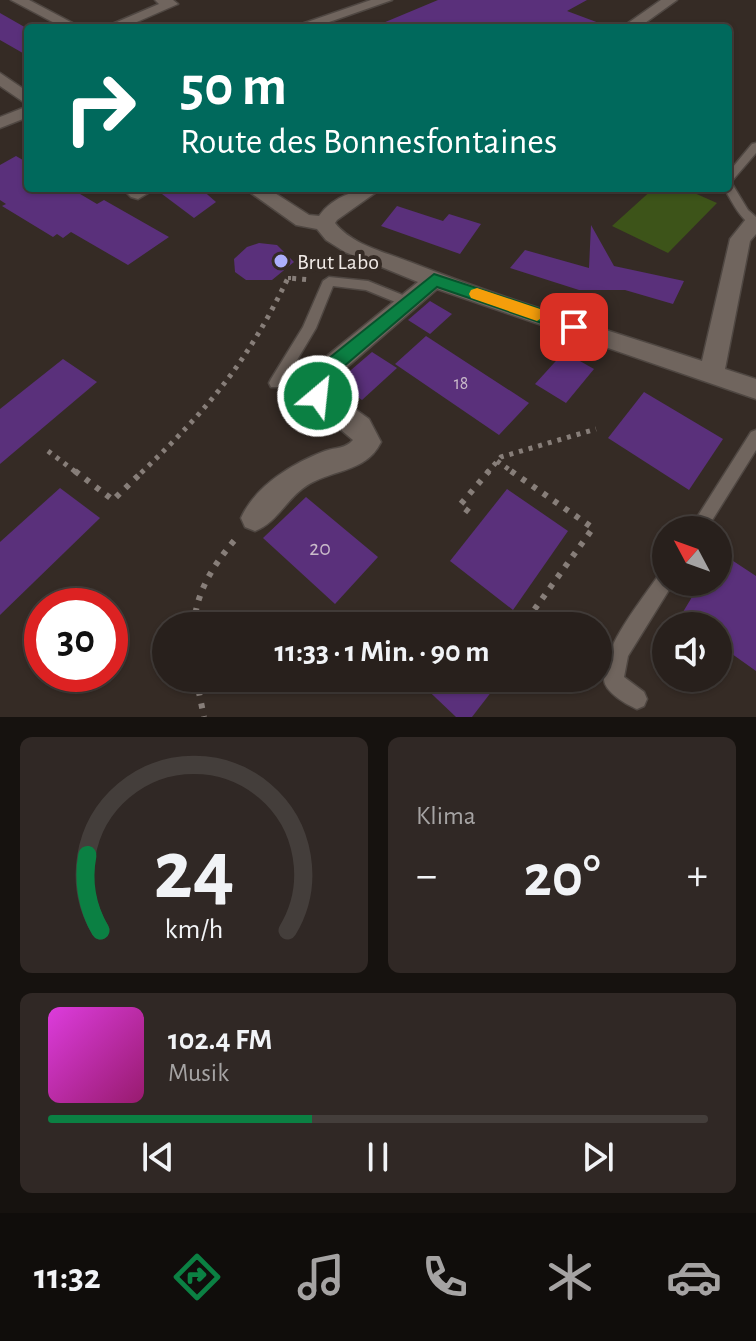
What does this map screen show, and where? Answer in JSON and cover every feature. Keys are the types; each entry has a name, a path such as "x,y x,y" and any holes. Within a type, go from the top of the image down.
{"street":[{"path":"18,0 67,24"},
{"path":"120,24 171,4 162,0"},
{"path":"310,24 385,0"},
{"path":"634,24 670,0"},
{"path":"0,78 24,97"},
{"path":"0,123 24,113"},
{"path":"264,192 303,220 324,224 333,235 352,247 434,280 756,389"},
{"path":"324,224 330,215 366,192"},
{"path":"712,373 740,239 754,224"},
{"path":"255,518 292,480 330,461 354,457 368,442 360,427 318,396 320,376 434,280"}],"lane":[{"path":"732,177 756,146"},
{"path":"732,188 754,224"},
{"path":"276,383 309,328 329,281 368,286 410,303"},
{"path":"706,516 756,437"},
{"path":"637,699 614,681 619,653 655,596"}],"path":[{"path":"48,451 113,500 186,430 230,379 265,327 288,278 329,281"},
{"path":"469,512 460,505 501,457 596,429"},
{"path":"497,461 593,528 534,610"},
{"path":"194,612 216,562 255,518"},
{"path":"199,692 204,717"}],"green space":[{"path":"650,192 692,192 717,203 668,253 612,226"}],"building":[{"path":"438,0 587,0 567,11 602,24 381,24"},
{"path":"0,13 24,27 24,54 0,40"},
{"path":"16,156 24,161 24,192 77,192 97,204 104,200 169,237 128,265 71,232 63,238 57,234 53,237 2,206 6,204 0,200 0,165"},
{"path":"159,192 205,192 216,202 194,218"},
{"path":"397,206 443,221 449,214 481,224 460,254 381,226"},
{"path":"591,225 614,266 684,281 673,304 625,290 579,290 510,268 525,250 589,268"},
{"path":"259,243 277,245 294,262 272,280 246,280 235,272 234,259 247,247"},
{"path":"430,301 452,314 430,334 408,320"},
{"path":"426,336 529,403 499,435 395,364"},
{"path":"372,352 397,368 362,400 337,382"},
{"path":"564,352 594,369 566,403 535,384"},
{"path":"63,359 97,382 0,464 0,409"},
{"path":"644,392 723,439 689,490 608,438"},
{"path":"60,488 100,518 28,588 24,588 24,592 0,615 0,542"},
{"path":"507,489 568,531 513,610 450,561"},
{"path":"306,497 378,557 335,604 263,538"},
{"path":"732,560 756,576 756,671 732,654 732,612 683,612 693,596 732,596"},
{"path":"430,692 491,692 472,717 456,717"}],"slow traffic":[{"path":"477,294 537,315"}],"place":[{"name":"Brut Labo","path":"281,261"}],"route":[{"path":"318,396 320,376 434,280 574,327"}]}
